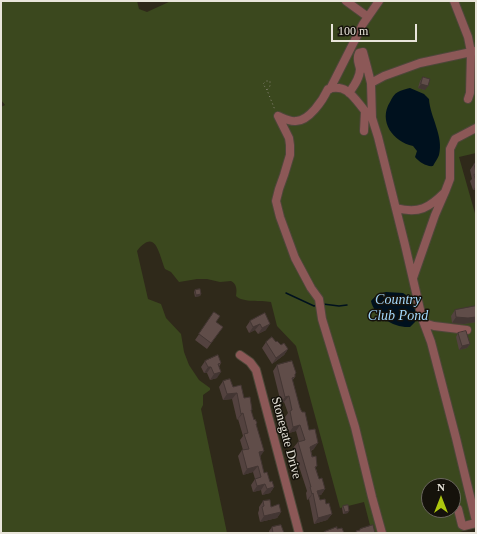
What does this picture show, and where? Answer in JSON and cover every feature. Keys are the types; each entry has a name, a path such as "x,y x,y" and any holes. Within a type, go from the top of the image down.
{"street":[{"path":"346,1 368,17"},
{"path":"278,116 296,122 308,117 324,98 328,89 330,89 368,17 379,1"},
{"path":"454,1 474,52 470,93 468,99"},
{"path":"371,83 420,63 474,52"},
{"path":"349,93 357,82 363,69 371,83 372,118 424,323 431,342 456,438 476,522 464,526 462,525 460,518"},
{"path":"330,89 336,87 346,90 372,118"},
{"path":"364,131 365,111"},
{"path":"278,116 289,138 290,145 286,168 278,189 276,201 280,218 295,258 311,288 319,299 326,333 355,427 382,533"},
{"path":"413,279 435,215 450,179 450,149 455,139 476,128"},
{"path":"396,208 408,211 422,209 435,202 445,192"},
{"path":"424,323 434,326 467,330"},
{"path":"431,342 437,328 442,326"},
{"name":"Stonegate Drive","path":"240,355 250,362 256,370 299,533"}],"path":[{"path":"267,90 270,86 270,81 266,81 263,84 278,116"}],"green space":[{"path":"1,1 137,1 139,9 147,12 171,1 476,1 476,153 459,157 476,217 476,528 455,533 372,533 364,502 340,508 296,346 277,326 271,302 243,300 239,298 236,296 235,285 231,281 220,282 207,279 197,279 179,282 171,272 165,269 159,251 153,242 149,242 143,244 137,251 148,299 161,304 166,318 181,334 184,352 189,365 199,380 210,388 210,390 203,395 203,405 201,409 227,533 1,533 1,107 5,105 1,100"}],"water":[{"path":"410,88 424,94 429,99 440,141 439,155 433,166 426,165 417,159 415,157 417,151 413,146 399,140 390,130 387,123 387,109 393,96 399,91"},
{"name":"Country Club Pond","path":"386,292 403,293 409,297 416,311 415,322 410,327 404,327 391,323 376,312 371,301 378,295"}],"building":[{"path":"423,77 430,79 428,86 421,84"},
{"path":"200,289 201,294 196,295 195,290"},
{"path":"476,306 476,317 456,317 455,310"},
{"path":"214,312 220,316 216,322 223,327 211,343 199,334"},
{"path":"265,313 270,324 262,328 260,324 253,327 250,321"},
{"path":"466,331 470,344 462,346 458,333"},
{"path":"272,337 281,345 284,343 288,349 276,358 266,342"},
{"path":"218,355 221,363 218,364 221,372 214,374 211,367 208,367 205,361"},
{"path":"292,361 296,373 295,377 292,378 300,408 302,412 305,412 309,430 315,429 318,443 310,447 312,457 316,456 317,466 315,467 319,479 322,478 325,489 317,491 320,500 325,499 326,504 329,503 332,514 318,518 313,493 312,494 298,442 305,440 300,425 293,427 289,396 285,397 277,365"},
{"path":"230,379 233,387 241,385 244,398 250,397 251,410 254,420 255,419 257,423 256,424 264,451 259,452 264,473 267,472 270,482 272,481 274,487 267,489 265,484 257,486 255,479 261,477 258,466 247,469 242,450 249,449 244,434 248,433 243,413 241,414 237,393 227,394 223,381"},
{"path":"270,500 271,507 279,504 281,512 264,516 262,507 264,506 263,501"},
{"path":"348,505 349,511 345,512 343,506"},
{"path":"281,525 284,533 273,533 272,527"},
{"path":"373,525 375,533 357,533 356,531 360,529"},
{"path":"337,527 337,529 342,528 344,533 324,533 324,532"}],"waterway":[{"path":"286,293 314,306 317,305"},
{"path":"323,304 339,306 347,305"}]}
